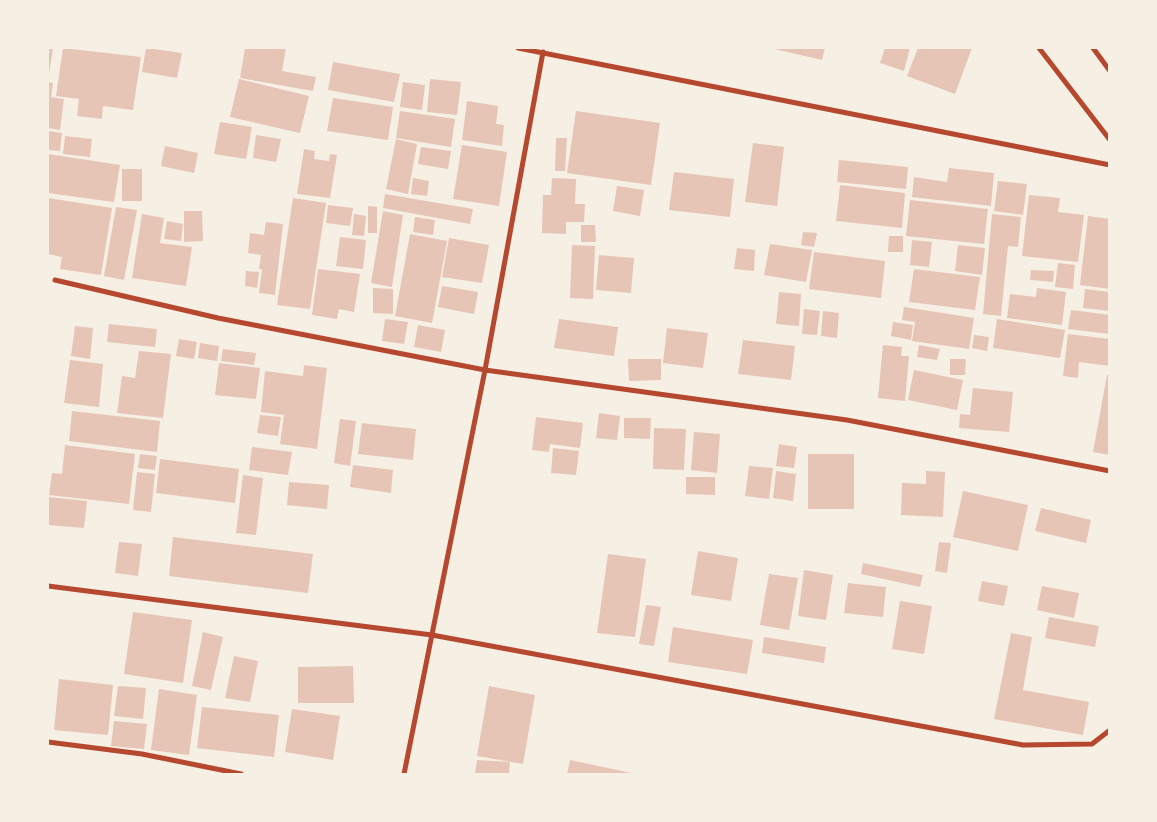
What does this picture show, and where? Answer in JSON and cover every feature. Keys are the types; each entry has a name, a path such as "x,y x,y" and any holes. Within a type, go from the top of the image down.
{"street":[{"path":"518,48 1110,165"},
{"path":"1039,48 1110,140"},
{"path":"1093,48 1110,71"},
{"path":"404,774 485,370 543,52"},
{"path":"55,280 218,318 485,370 847,420 1110,471"},
{"path":"48,586 432,635 1023,745 1092,744 1110,730"},
{"path":"48,742 142,754 241,774"}],"building":[{"path":"48,48 53,48 49,74 48,74"},
{"path":"63,48 141,57 133,110 103,106 102,119 77,116 79,99 56,96"},
{"path":"146,48 182,53 177,78 142,72"},
{"path":"245,48 286,48 282,71 316,77 313,91 240,78"},
{"path":"770,48 825,48 822,60"},
{"path":"885,48 910,48 904,71 880,63"},
{"path":"918,48 972,48 955,94 907,76"},
{"path":"333,62 400,74 394,102 328,90"},
{"path":"239,79 309,96 300,133 230,117"},
{"path":"430,79 461,82 457,115 427,112"},
{"path":"48,82 53,83 51,97 64,99 60,130 48,128"},
{"path":"403,82 425,85 422,110 400,107"},
{"path":"333,98 393,107 388,140 327,131"},
{"path":"467,101 498,106 496,124 504,125 502,146 462,140"},
{"path":"400,111 455,119 451,147 396,138"},
{"path":"576,111 660,123 651,185 567,173"},
{"path":"220,122 252,127 246,159 214,154"},
{"path":"48,131 62,133 60,151 48,150"},
{"path":"256,135 281,139 276,162 253,158"},
{"path":"65,136 92,139 90,157 63,154"},
{"path":"556,138 567,138 565,171 555,171"},
{"path":"396,139 417,144 408,194 386,189"},
{"path":"753,143 784,147 777,206 745,202"},
{"path":"462,145 507,152 499,206 453,199"},
{"path":"165,146 198,153 194,173 161,166"},
{"path":"421,147 451,151 448,169 418,164"},
{"path":"304,149 315,151 314,159 329,161 330,154 337,155 330,198 297,194"},
{"path":"48,154 120,165 114,202 48,193"},
{"path":"839,160 908,167 906,189 837,182"},
{"path":"949,168 994,173 991,206 912,197 914,177 947,182"},
{"path":"122,169 142,169 142,201 122,201"},
{"path":"674,172 734,179 730,217 669,210"},
{"path":"413,178 429,181 427,196 411,194"},
{"path":"552,178 576,179 575,204 585,204 584,222 566,222 566,234 542,233 543,195 551,195"},
{"path":"998,181 1027,184 1023,215 994,211"},
{"path":"840,185 905,193 902,228 836,221"},
{"path":"617,186 644,190 640,216 613,211"},
{"path":"385,194 473,209 470,224 383,208"},
{"path":"1029,195 1060,198 1058,212 1084,215 1078,262 1022,256"},
{"path":"48,198 112,208 101,275 60,269 62,257 48,254"},
{"path":"293,198 326,203 310,309 277,305"},
{"path":"910,200 988,209 984,244 906,236"},
{"path":"328,205 353,208 350,226 326,223"},
{"path":"368,206 377,207 377,233 368,233"},
{"path":"116,207 137,210 124,280 104,276"},
{"path":"184,211 202,211 203,241 184,242"},
{"path":"383,211 403,215 392,287 371,283"},
{"path":"142,214 164,218 160,243 192,247 186,286 132,278"},
{"path":"354,214 366,216 364,236 352,235"},
{"path":"992,214 1021,217 1018,247 1008,246 1001,316 983,314"},
{"path":"1088,216 1110,219 1110,289 1080,285"},
{"path":"415,217 435,220 433,235 413,232"},
{"path":"167,221 183,224 181,241 164,239"},
{"path":"266,222 283,224 275,295 259,293 262,269 259,269 261,255 248,253 250,233 264,235"},
{"path":"581,225 595,225 596,242 581,242"},
{"path":"803,232 817,233 814,247 801,245"},
{"path":"410,234 447,241 432,323 395,316"},
{"path":"889,236 903,236 903,252 888,252"},
{"path":"340,237 366,240 363,269 336,266"},
{"path":"449,238 489,245 482,283 442,277"},
{"path":"912,240 932,242 929,267 910,265"},
{"path":"770,244 812,250 806,282 764,275"},
{"path":"572,245 595,246 593,299 570,298"},
{"path":"958,245 985,248 982,275 955,271"},
{"path":"737,248 755,250 754,271 734,269"},
{"path":"814,252 885,261 881,298 809,289"},
{"path":"599,255 634,258 631,293 596,290"},
{"path":"1058,263 1075,265 1073,289 1055,287"},
{"path":"318,269 360,274 354,312 339,309 337,319 312,315"},
{"path":"914,269 980,277 975,310 909,302"},
{"path":"1031,270 1054,271 1053,282 1030,280"},
{"path":"246,271 259,272 257,288 245,286"},
{"path":"442,286 478,292 474,314 438,307"},
{"path":"373,288 393,289 393,314 373,313"},
{"path":"1037,288 1066,292 1062,325 1007,318 1010,294 1036,297"},
{"path":"1085,289 1110,292 1110,311 1083,308"},
{"path":"779,292 801,294 799,326 776,324"},
{"path":"904,307 974,318 969,349 912,341 915,322 902,320"},
{"path":"804,309 820,311 817,335 802,334"},
{"path":"1071,310 1110,315 1110,334 1068,329"},
{"path":"823,311 839,313 837,338 821,336"},
{"path":"385,319 408,322 404,344 382,341"},
{"path":"559,319 618,327 614,356 554,348"},
{"path":"997,319 1065,330 1060,358 993,348"},
{"path":"893,322 913,325 911,340 891,336"},
{"path":"109,324 157,329 155,347 107,342"},
{"path":"418,325 445,330 441,352 414,347"},
{"path":"75,326 93,328 90,359 71,356"},
{"path":"667,328 708,333 703,368 663,363"},
{"path":"1068,334 1110,339 1110,366 1079,362 1078,378 1063,376"},
{"path":"974,335 989,337 987,351 972,348"},
{"path":"179,339 197,342 194,359 176,356"},
{"path":"743,340 795,346 791,380 738,374"},
{"path":"200,343 219,346 217,361 198,358"},
{"path":"883,345 902,347 901,356 909,356 905,401 878,398"},
{"path":"919,345 940,349 937,360 917,357"},
{"path":"223,349 256,353 254,365 221,361"},
{"path":"139,351 171,354 163,418 117,413 122,376 135,378"},
{"path":"628,359 661,359 661,380 629,381"},
{"path":"950,359 966,359 965,375 950,375"},
{"path":"70,360 103,364 99,407 64,403"},
{"path":"219,363 260,368 256,399 215,395"},
{"path":"304,365 327,368 317,449 280,444 284,415 261,412 265,371 303,376"},
{"path":"914,370 963,380 957,410 908,400"},
{"path":"1107,375 1110,375 1110,455 1093,452"},
{"path":"973,388 1013,392 1009,432 959,428 960,414 970,415"},
{"path":"72,411 160,421 157,452 69,441"},
{"path":"599,413 620,416 617,440 596,438"},
{"path":"260,415 281,417 278,436 257,433"},
{"path":"536,417 583,423 580,448 550,444 549,452 532,450"},
{"path":"624,418 651,418 650,439 624,438"},
{"path":"340,419 356,421 350,466 334,463"},
{"path":"362,423 416,429 413,460 358,454"},
{"path":"654,428 686,429 684,470 653,469"},
{"path":"694,432 720,434 717,473 691,470"},
{"path":"779,444 797,447 794,468 776,466"},
{"path":"65,445 135,454 129,504 49,495 52,473 62,474"},
{"path":"252,447 292,452 288,475 249,470"},
{"path":"553,448 579,451 576,475 551,473"},
{"path":"140,454 157,456 155,470 138,468"},
{"path":"808,454 854,454 854,509 808,509"},
{"path":"160,459 239,469 235,503 156,493"},
{"path":"353,465 393,470 391,493 350,487"},
{"path":"749,466 773,468 769,499 745,496"},
{"path":"776,471 796,474 793,501 773,498"},
{"path":"926,471 945,472 943,517 901,515 902,483 926,484"},
{"path":"137,472 155,474 151,512 133,510"},
{"path":"243,475 263,478 256,535 236,533"},
{"path":"686,477 715,477 715,495 686,494"},
{"path":"289,482 329,485 327,509 287,505"},
{"path":"963,491 1028,505 1018,551 953,537"},
{"path":"48,497 87,501 84,528 48,525"},
{"path":"1041,508 1091,520 1086,543 1035,531"},
{"path":"173,537 313,554 308,593 169,576"},
{"path":"119,542 142,544 138,576 115,573"},
{"path":"939,542 951,543 947,573 935,571"},
{"path":"698,551 738,558 731,601 691,595"},
{"path":"608,554 646,559 635,637 597,633"},
{"path":"863,563 923,575 920,587 861,574"},
{"path":"804,570 833,575 826,620 798,616"},
{"path":"769,574 798,578 789,630 760,625"},
{"path":"982,581 1008,586 1004,606 978,601"},
{"path":"848,583 886,587 883,617 844,613"},
{"path":"1042,586 1079,593 1074,618 1037,610"},
{"path":"900,601 932,606 924,654 892,649"},
{"path":"646,605 661,607 654,646 639,644"},
{"path":"133,612 192,620 183,683 124,674"},
{"path":"1049,617 1099,626 1095,647 1045,638"},
{"path":"673,627 753,640 747,674 668,662"},
{"path":"203,632 223,637 211,690 192,686"},
{"path":"1011,633 1032,637 1023,690 1089,702 1083,735 994,719"},
{"path":"764,637 826,647 824,663 762,653"},
{"path":"234,656 258,661 250,702 225,698"},
{"path":"353,666 354,703 298,703 298,667"},
{"path":"59,679 113,685 108,735 54,730"},
{"path":"118,686 146,688 143,719 114,716"},
{"path":"489,686 535,695 523,764 477,756"},
{"path":"159,689 197,695 189,755 151,750"},
{"path":"202,707 279,715 274,757 197,748"},
{"path":"292,709 340,716 333,760 285,752"},
{"path":"114,721 147,724 144,749 111,746"},
{"path":"477,760 510,762 509,774 475,774"},
{"path":"570,760 636,774 567,774"}]}
